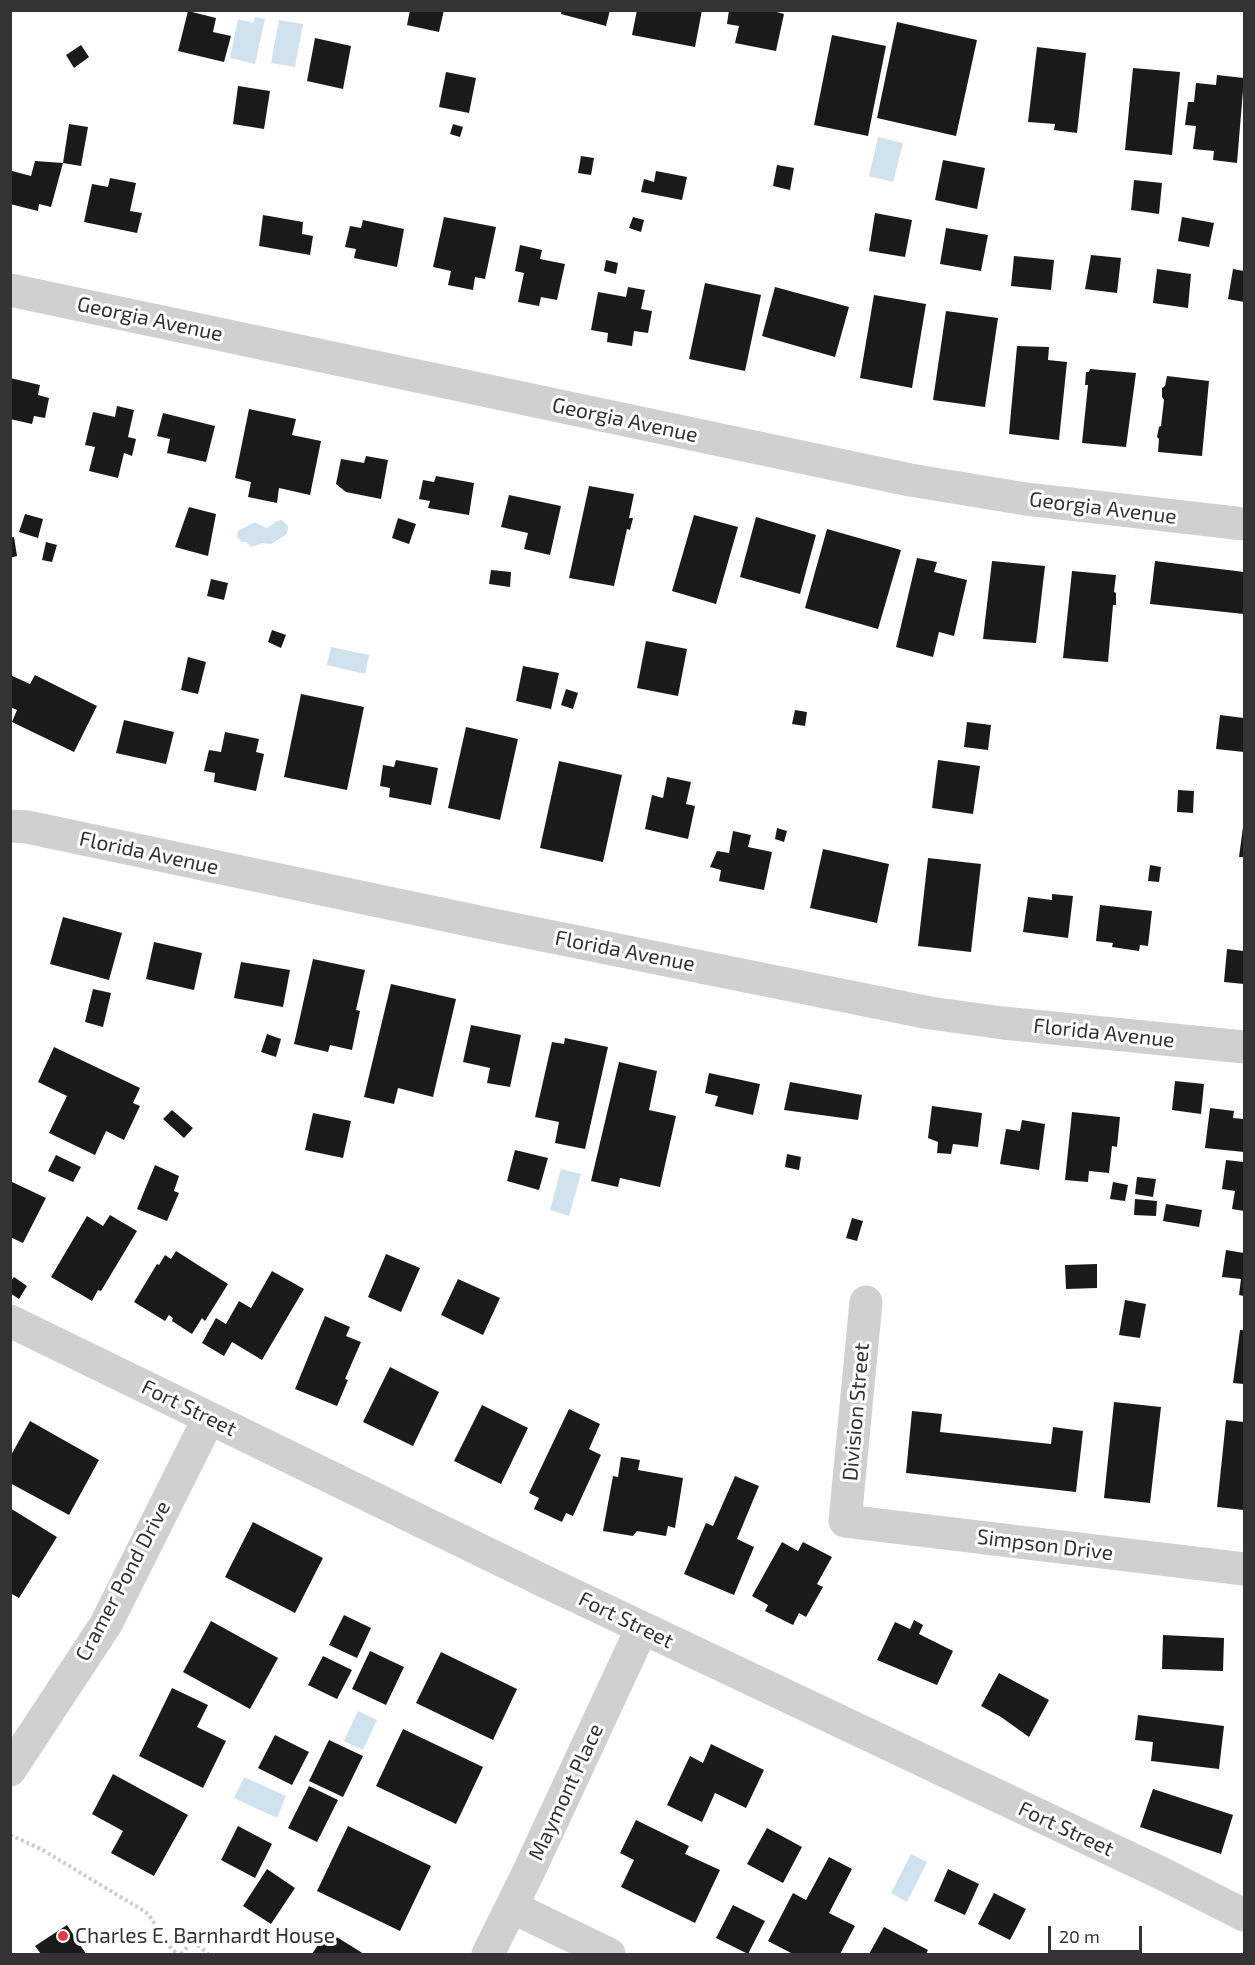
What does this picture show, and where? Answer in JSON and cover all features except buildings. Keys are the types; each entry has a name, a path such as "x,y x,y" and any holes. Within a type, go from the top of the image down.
{"street":[{"name":"Georgia Avenue","path":"10,290 916,481 1026,499 1245,524"},
{"name":"Florida Avenue","path":"10,826 27,827 438,914 930,1012 1003,1023 1245,1047"},
{"name":"Division Street","path":"845,1521 866,1302"},
{"name":"Fort Street","path":"10,1321 642,1628 1245,1915"},
{"name":"Cramer Pond Drive","path":"10,1770 106,1624 209,1418"},
{"name":"Simpson Drive","path":"845,1521 1245,1569"},
{"name":"Maymont Place","path":"488,1954 642,1628"},
{"path":"512,1907 609,1954"}],"path":[{"path":"10,1835 41,1849 144,1911 149,1915 166,1944 179,1954 194,1941 208,1954"}],"water":[{"path":"255,17 265,19 255,64 230,58 238,19 253,23"},
{"path":"279,20 303,24 295,67 271,63"},
{"path":"878,137 903,143 893,182 869,176"},
{"path":"282,520 288,526 287,534 271,544 263,543 251,547 237,537 238,531 253,523 267,528"},
{"path":"331,647 369,655 365,674 327,665"},
{"path":"561,1169 581,1174 569,1216 550,1210"},
{"path":"358,1711 377,1720 363,1750 344,1741"},
{"path":"244,1777 286,1796 277,1818 234,1798"},
{"path":"911,1854 927,1862 907,1902 891,1893"}],"place":[{"name":"Charles E. Barnhardt House","path":"63,1936"}]}
